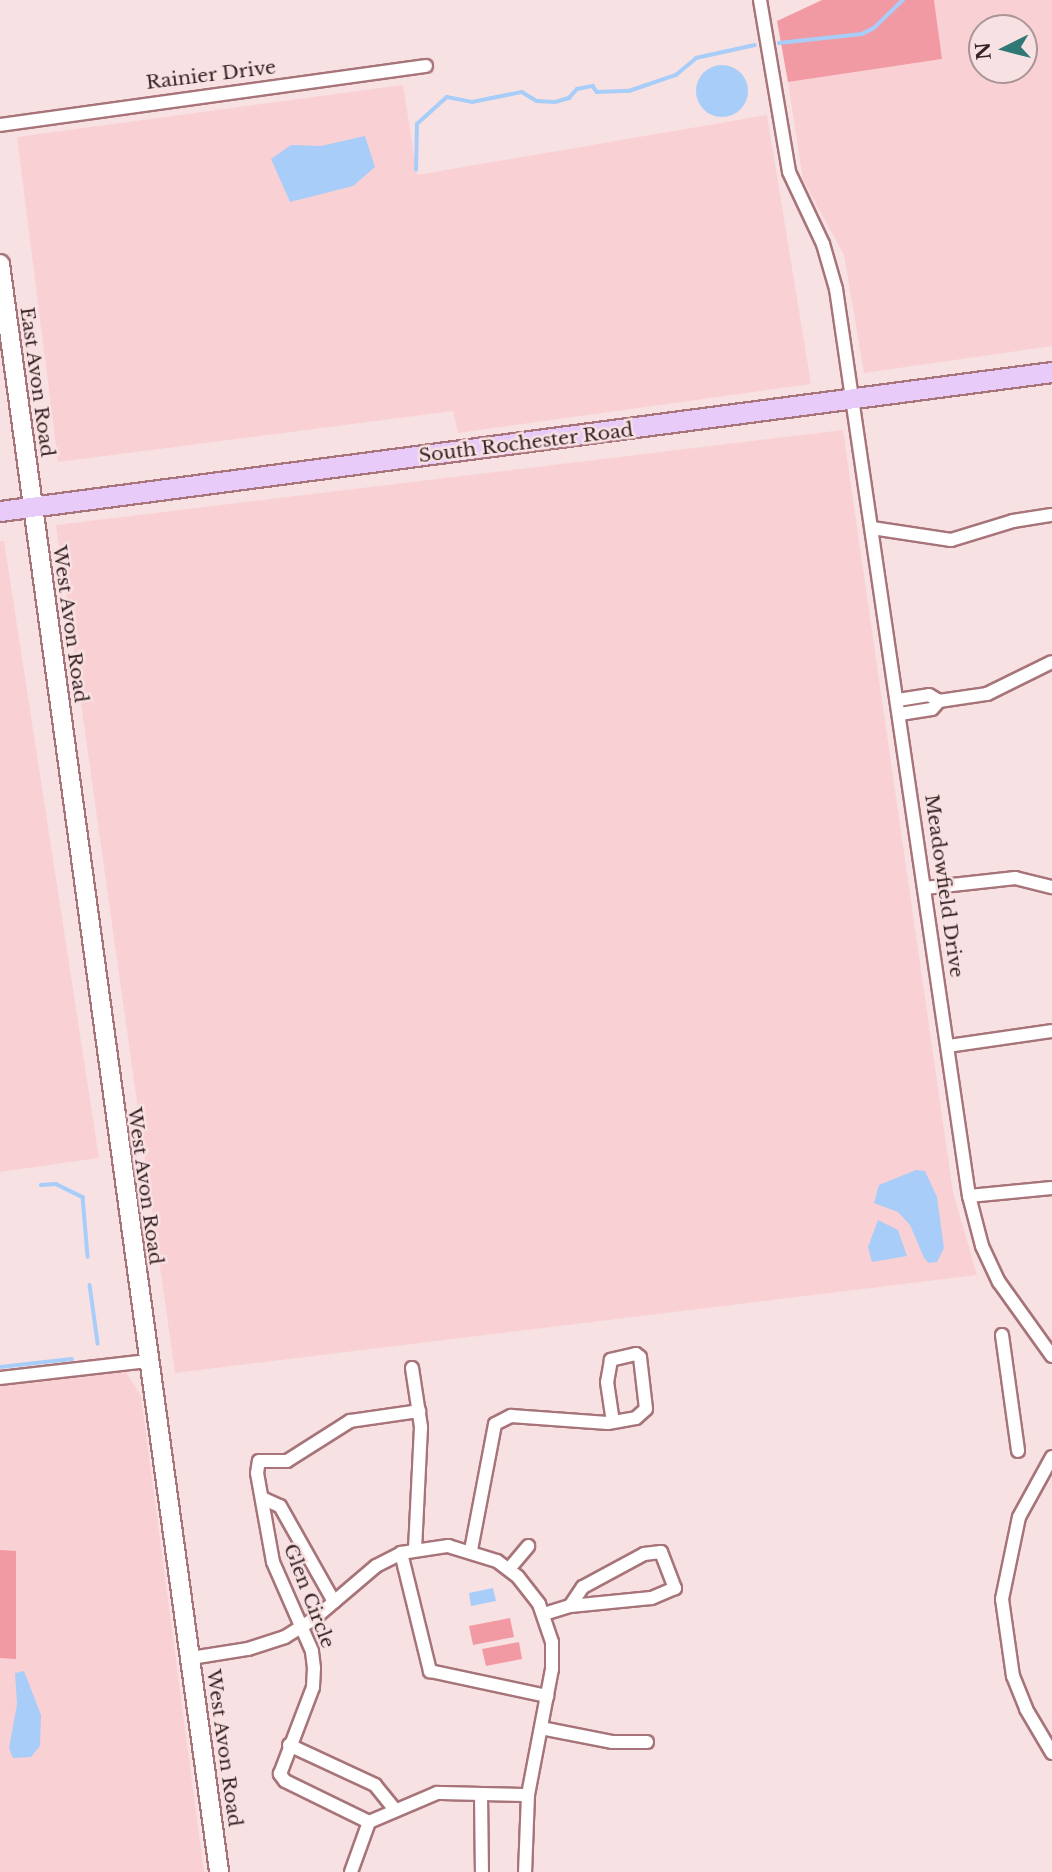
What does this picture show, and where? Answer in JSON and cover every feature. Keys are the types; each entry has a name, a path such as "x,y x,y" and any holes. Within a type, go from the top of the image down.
{"main road":[{"name":"East Avon Road","path":"0,264 33,506"},
{"name":"South Rochester Road","path":"0,511 1052,372"},
{"name":"West Avon Road","path":"33,506 219,1872"}],"street":[{"name":"Meadowfield Drive","path":"760,0 789,172 832,271 854,400 969,1196 982,1246 999,1282 1052,1356"},
{"name":"Rainier Drive","path":"0,125 426,66"},
{"path":"872,528 951,540 1013,521 1052,515"},
{"path":"898,700 929,695 939,701 987,694 1052,662"},
{"path":"900,714 932,709 939,701"},
{"path":"925,888 1015,878 1052,887"},
{"path":"948,1045 1052,1031"},
{"path":"969,1196 1052,1188"},
{"path":"1002,1335 1018,1451"},
{"path":"471,1550 495,1424 511,1416 613,1422 636,1418 646,1409 640,1357 636,1354 611,1360 607,1382 613,1422"},
{"path":"0,1378 148,1362"},
{"path":"412,1368 419,1411 415,1548"},
{"name":"Glen Circle","path":"369,1822 285,1781 279,1766 313,1687 312,1651 273,1562 262,1515 264,1499 257,1485 259,1461 287,1461 350,1421 419,1411"},
{"path":"1052,1457 1019,1517 1002,1599 1013,1675 1026,1709 1052,1754"},
{"name":"Glen Circle","path":"264,1499 279,1506 334,1602"},
{"path":"509,1569 528,1546"},
{"path":"191,1658 258,1646 301,1628 376,1566 415,1548 471,1550 509,1569 544,1614 552,1657 528,1795 525,1872"},
{"path":"544,1614 570,1606 651,1598 675,1588 661,1552 644,1554 583,1587 570,1606"},
{"path":"401,1553 430,1671 547,1696"},
{"path":"541,1728 612,1742 647,1742"},
{"path":"289,1745 374,1785 395,1810"},
{"path":"351,1872 369,1822 395,1810 437,1793 528,1795"},
{"path":"481,1794 482,1872"}],"shaded area":[{"path":"822,0 934,0 942,59 788,82 777,21"},
{"path":"934,0 1052,0 1052,346 864,373 844,255 803,180 788,82 941,59"},
{"path":"403,85 417,175 767,115 811,384 458,433 453,411 58,462 17,137"},
{"path":"843,430 953,1192 977,1275 175,1373 56,525"},
{"path":"0,541 4,541 99,1158 0,1172"},
{"path":"117,1358 141,1396 204,1872 0,1872 0,1370"},
{"path":"0,1550 16,1551 16,1659 0,1658"},
{"path":"510,1618 514,1637 473,1645 469,1626"},
{"path":"519,1642 522,1659 486,1666 482,1649"}],"water":[{"path":"722,65 741,72 748,91 741,110 722,117 703,110 696,91 703,72"},
{"path":"365,136 375,167 353,186 290,202 271,159 291,145 321,146"},
{"path":"916,1170 925,1171 937,1197 944,1248 937,1262 929,1263 924,1258 910,1225 898,1212 874,1203 879,1185"},
{"path":"878,1220 898,1230 907,1256 872,1262 868,1247"},
{"path":"493,1588 496,1601 471,1606 469,1593"},
{"path":"24,1671 41,1715 40,1746 31,1757 13,1758 9,1748 17,1704 15,1673"}],"waterway":[{"path":"779,43 862,34 874,28 903,0"},
{"path":"416,170 417,124 447,97 472,102 522,92 537,101 555,102 569,98 577,89 593,86 597,92 629,91 676,75 696,58 755,45"},
{"path":"41,1185 56,1184 83,1197 88,1257"},
{"path":"90,1285 98,1343"},
{"path":"0,1367 72,1359"}]}
